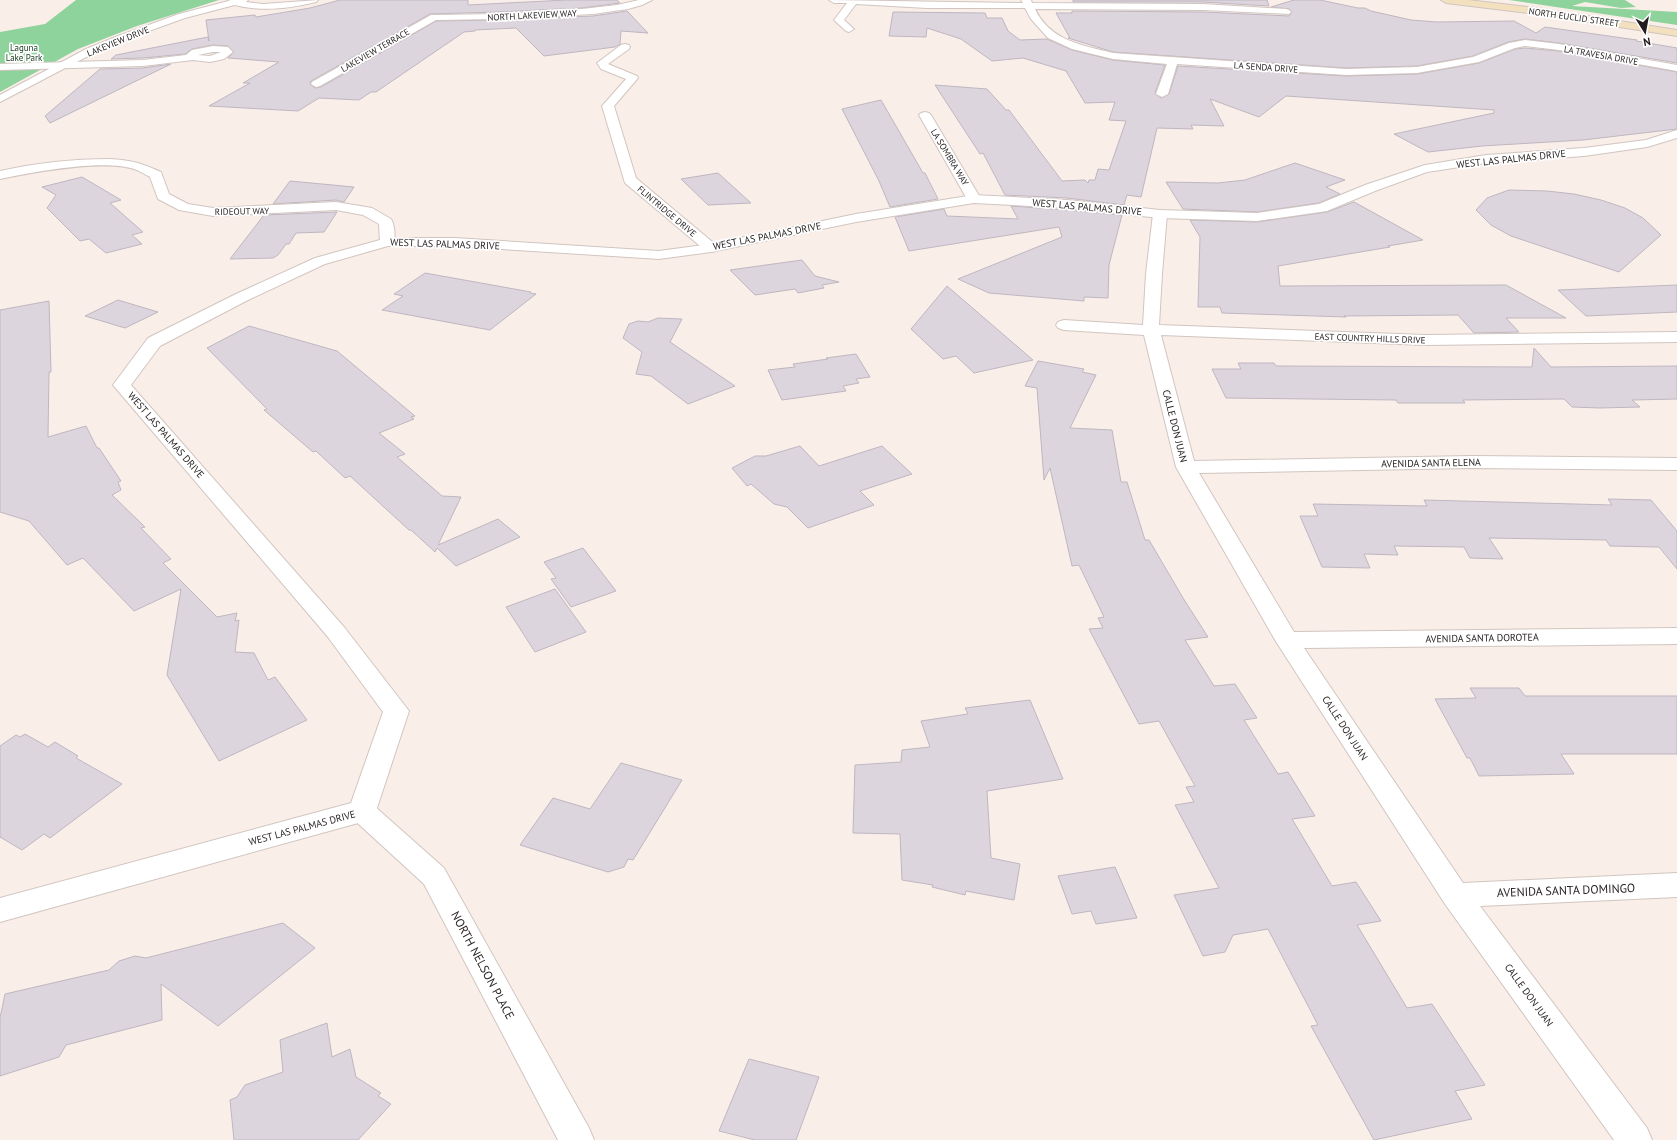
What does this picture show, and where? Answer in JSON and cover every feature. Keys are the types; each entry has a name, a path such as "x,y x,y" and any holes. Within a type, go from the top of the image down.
{"main road":[{"name":"NORTH EUCLID STREET","path":"1446,0 1543,12 1677,33"}],"street":[{"path":"238,1 246,6 269,7 313,0"},
{"name":"NORTH LAKEVIEW WAY","path":"434,17 481,18 577,12 610,9 646,0"},
{"path":"834,0 927,5 1027,2 1204,7 1286,12"},
{"name":"LAKEVIEW DRIVE","path":"0,99 64,64 121,38 182,16 238,1"},
{"path":"850,29 839,20 853,1"},
{"name":"LA SENDA DRIVE","path":"1027,2 1034,17 1051,36 1076,47 1113,56 1173,61 1346,72 1417,70 1475,60 1514,45 1525,43"},
{"path":"434,17 437,6"},
{"name":"LAKEVIEW TERRACE","path":"316,84 434,17"},
{"name":"LA TRAVESIA DRIVE","path":"1525,43 1558,47 1677,68"},
{"name":"FLINTRIDGE DRIVE","path":"625,47 602,63 605,67 633,78 608,106 630,180 711,248"},
{"path":"0,67 142,62 192,57"},
{"path":"1162,94 1173,61"},
{"name":"LA SOMBRA WAY","path":"925,116 974,199"},
{"name":"WEST LAS PALMAS DRIVE","path":"0,910 362,811 396,711 336,632 122,385 154,342 242,297 320,261 386,242 455,242 659,255 711,248 856,218 974,199 1067,204 1160,214 1257,217 1322,208 1370,188 1425,169 1486,160 1584,152 1647,143 1677,134"},
{"name":"RIDEOUT WAY","path":"0,175 64,165 108,162 140,167 156,176 163,196 184,207 213,212 336,206 367,211 386,222 386,242"},
{"name":"CALLE DON JUAN","path":"1160,214 1154,274 1151,330 1186,467 1287,640 1455,895 1635,1140"},
{"name":"EAST COUNTRY HILLS DRIVE","path":"1064,325 1151,330 1426,340 1677,338"},
{"name":"AVENIDA SANTA ELENA","path":"1186,467 1471,462 1677,464"},
{"name":"AVENIDA SANTA DOROTEA","path":"1287,640 1677,636"},
{"name":"NORTH NELSON PLACE","path":"362,811 434,876 577,1140"},
{"name":"AVENIDA SANTA DOMINGO","path":"1455,895 1677,885"}],"green space":[{"name":"Laguna Lake Park","path":"76,0 219,0 137,26 78,49 0,92 0,32 45,24"},
{"path":"1509,0 1625,0 1636,7 1621,8 1585,2 1572,6 1677,12 1677,25"}],"building":[{"path":"340,0 468,0 468,5 566,0 617,0 620,3 582,8 430,14 311,81 310,84 315,88 321,87 436,21 593,16 627,11 648,33 621,31 620,44 615,47 544,56 516,28 464,32 376,92 371,92 359,100 319,98 298,111 209,106 250,83 243,83 279,62 228,58 234,52 228,46 213,45 192,49 185,54 111,59 116,55 208,37 209,41 206,20 255,15 256,17 310,8"},
{"path":"1073,0 1267,0 1269,6 1203,2 1073,2"},
{"path":"1294,0 1320,0 1358,8 1365,8 1371,11 1411,20 1437,22 1514,21 1536,33 1545,27 1637,40 1636,41 1677,48 1677,63 1559,43 1525,39 1508,42 1473,56 1417,66 1346,68 1113,52 1068,38 1070,38 1056,13 1072,13 1072,11 1203,12 1289,16 1292,12 1289,9 1271,7"},
{"path":"893,12 985,13 987,18 1002,18 1008,31 1020,40 1047,39 1072,50 1113,60 1165,65 1155,93 1161,98 1169,94 1178,66 1346,76 1417,74 1479,63 1515,49 1525,48 1559,51 1677,72 1677,129 1583,140 1482,146 1428,152 1394,134 1494,113 1494,110 1286,96 1259,117 1210,99 1224,126 1191,125 1193,129 1157,128 1141,197 1127,195 1124,205 1067,198 1005,195 983,153 980,154 935,85 987,89 1006,110 1009,110 1062,181 1085,180 1088,183 1089,180 1095,180 1098,169 1109,170 1126,121 1109,120 1115,102 1085,103 1066,71 1023,58 992,61 961,39 927,28 926,37 889,36"},
{"path":"171,64 50,123 45,116 100,69 143,68"},
{"path":"881,100 923,173 925,173 938,199 890,207 879,181 842,109"},
{"path":"1295,163 1345,180 1326,187 1340,194 1319,203 1257,212 1183,209 1166,182 1218,183 1245,180"},
{"path":"718,173 751,203 708,205 681,179"},
{"path":"82,177 121,200 110,203 143,232 132,235 142,244 106,253 89,239 80,241 47,208 56,195 42,187"},
{"path":"290,181 354,187 344,202 336,200 273,204"},
{"path":"1509,190 1547,191 1574,194 1601,200 1625,208 1643,218 1661,235 1619,272 1511,236 1491,225 1476,210 1487,198"},
{"path":"1354,202 1423,240 1278,266 1280,286 1506,285 1566,318 1506,318 1519,332 1474,333 1458,315 1344,316 1346,317 1222,313 1220,307 1198,307 1200,237 1190,220 1257,222 1327,212"},
{"path":"1011,206 1122,215 1109,265 1108,298 1084,297 1084,301 989,293 958,279 1062,237 1059,227 909,251 895,217 944,209 947,216 1018,219"},
{"path":"337,212 324,232 296,233 289,244 286,244 278,255 273,258 230,259 264,215"},
{"path":"802,260 815,276 839,282 822,285 824,288 798,293 795,289 755,295 730,270"},
{"path":"425,273 536,294 490,330 382,310 403,296 394,294"},
{"path":"1677,285 1677,312 1586,316 1558,290"},
{"path":"947,286 1033,360 974,373 956,356 943,359 911,329"},
{"path":"118,300 158,312 125,328 85,316"},
{"path":"49,301 51,372 49,372 48,437 86,426 97,448 99,448 121,481 118,482 121,490 112,495 145,527 141,528 171,559 163,563 217,617 237,613 235,621 239,620 235,652 254,653 268,680 275,677 307,720 219,761 167,675 181,589 134,611 83,558 67,565 29,521 0,512 0,310"},
{"path":"658,318 682,319 670,342 735,386 688,404 651,376 636,374 642,352 623,338 629,324 638,321 648,322"},
{"path":"249,326 337,351 415,416 411,417 414,419 379,433 405,454 397,457 442,496 461,497 438,545 498,519 520,537 456,566 437,548 435,552 350,476 345,478 316,451 313,452 264,410 267,409 207,348"},
{"path":"1534,348 1551,367 1677,366 1677,399 1632,400 1640,407 1600,408 1572,407 1564,399 1463,400 1465,403 1398,403 1396,400 1226,398 1212,369 1241,369 1238,363 1274,363 1276,366 1532,367"},
{"path":"856,354 870,377 856,379 859,383 843,386 846,391 782,400 768,370 795,367 793,364"},
{"path":"1038,361 1084,369 1082,372 1096,375 1070,428 1112,430 1121,482 1127,482 1145,540 1149,540 1208,637 1185,640 1214,686 1235,684 1257,718 1244,720 1278,774 1288,772 1315,816 1292,819 1332,886 1356,882 1381,921 1357,925 1407,1008 1432,1004 1485,1085 1455,1091 1472,1119 1374,1140 1311,1026 1318,1025 1268,929 1233,935 1225,952 1203,956 1174,895 1219,888 1175,805 1194,802 1186,787 1195,786 1159,721 1139,724 1089,629 1103,628 1098,618 1104,617 1079,565 1072,566 1050,468 1044,480 1037,388 1025,386"},
{"path":"800,446 819,466 882,446 912,474 860,491 874,505 808,528 787,507 774,504 751,484 747,486 732,468 755,456 766,456"},
{"path":"1608,499 1651,500 1677,531 1677,569 1659,547 1610,546 1606,540 1489,538 1503,559 1470,558 1464,547 1394,546 1398,555 1364,554 1370,568 1322,567 1300,516 1318,516 1313,504 1427,506 1424,500 1612,505"},
{"path":"583,548 616,591 571,607 551,579 556,578 544,562"},
{"path":"555,589 586,632 535,652 506,607"},
{"path":"1470,688 1519,688 1525,696 1677,696 1677,754 1561,754 1574,774 1479,776 1470,758 1467,758 1435,699 1476,698"},
{"path":"1030,700 1063,779 987,791 991,858 1020,864 1014,900 966,891 965,895 932,887 933,885 902,880 900,834 853,833 855,765 901,762 902,750 930,747 921,721 968,714 965,708"},
{"path":"25,734 48,747 55,742 78,756 76,758 122,784 50,838 44,834 22,850 0,837 0,746 16,735 20,737"},
{"path":"621,763 682,780 633,860 628,859 624,867 608,872 520,845 553,798 590,809"},
{"path":"1115,867 1137,918 1096,924 1091,911 1072,914 1058,876"},
{"path":"283,923 315,948 218,1026 161,984 162,1020 66,1045 59,1057 0,1076 0,1018 5,994 109,970 119,961 135,956 146,958"},
{"path":"327,1023 332,1057 350,1049 356,1077 381,1093 378,1096 391,1104 358,1140 234,1140 230,1100 237,1097 245,1085 283,1072 280,1040"},
{"path":"749,1059 819,1077 796,1140 755,1140 719,1131"}]}
